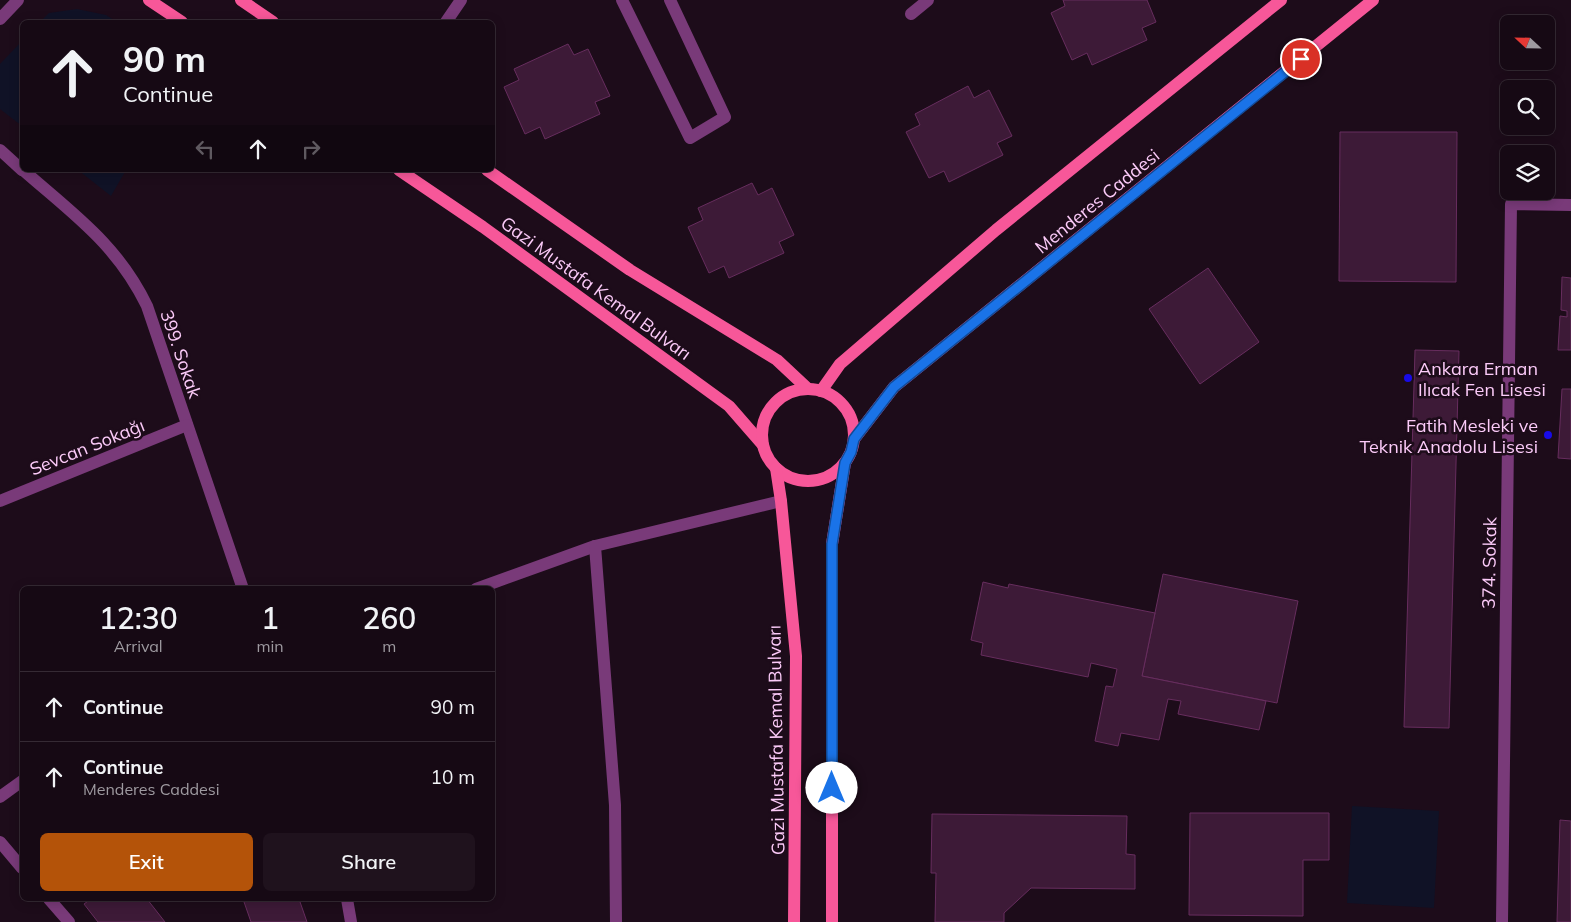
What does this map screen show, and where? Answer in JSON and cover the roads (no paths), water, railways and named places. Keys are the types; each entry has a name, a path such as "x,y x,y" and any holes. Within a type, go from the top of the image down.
{"main road":[{"path":"149,0 179,20"},
{"path":"241,0 271,20"},
{"path":"815,390 840,364 996,230 1281,0"},
{"name":"Menderes Caddesi","path":"854,439 894,387 1373,0"},
{"name":"Gazi Mustafa Kemal Bulvarı","path":"401,172 482,227 729,406 763,445"},
{"name":"Gazi Mustafa Kemal Bulvarı","path":"490,172 630,270 776,360 815,390"},
{"path":"832,922 832,544 845,463 851,452 854,439 854,426 849,414 838,400 815,390 784,396 773,405 766,418 762,432 763,445 776,468 787,476 811,481 829,476 845,463"},
{"name":"Gazi Mustafa Kemal Bulvarı","path":"776,468 781,500 796,656 794,922"}],"street":[{"path":"0,19 18,0"},
{"path":"447,20 461,0"},
{"path":"622,0 690,138 725,117 670,0"},
{"path":"911,14 928,0"},
{"name":"399. Sokak","path":"0,150 20,167"},
{"name":"399. Sokak","path":"25,172 106,243 124,265 146,306 242,586"},
{"name":"374. Sokak","path":"1502,922 1511,204 1571,205"},
{"name":"Sevcan Sokağı","path":"0,500 187,425"},
{"path":"484,586 595,546 781,500"},
{"path":"595,546 615,805 616,922"},
{"path":"0,797 20,783"},
{"path":"0,842 20,866"},
{"path":"51,901 69,922"},
{"path":"347,901 352,922"}],"place":[{"name":"Ankara Erman Ilıcak Fen Lisesi","path":"1408,378"},
{"name":"Fatih Mesleki ve Teknik Anadolu Lisesi","path":"1548,435"}]}
